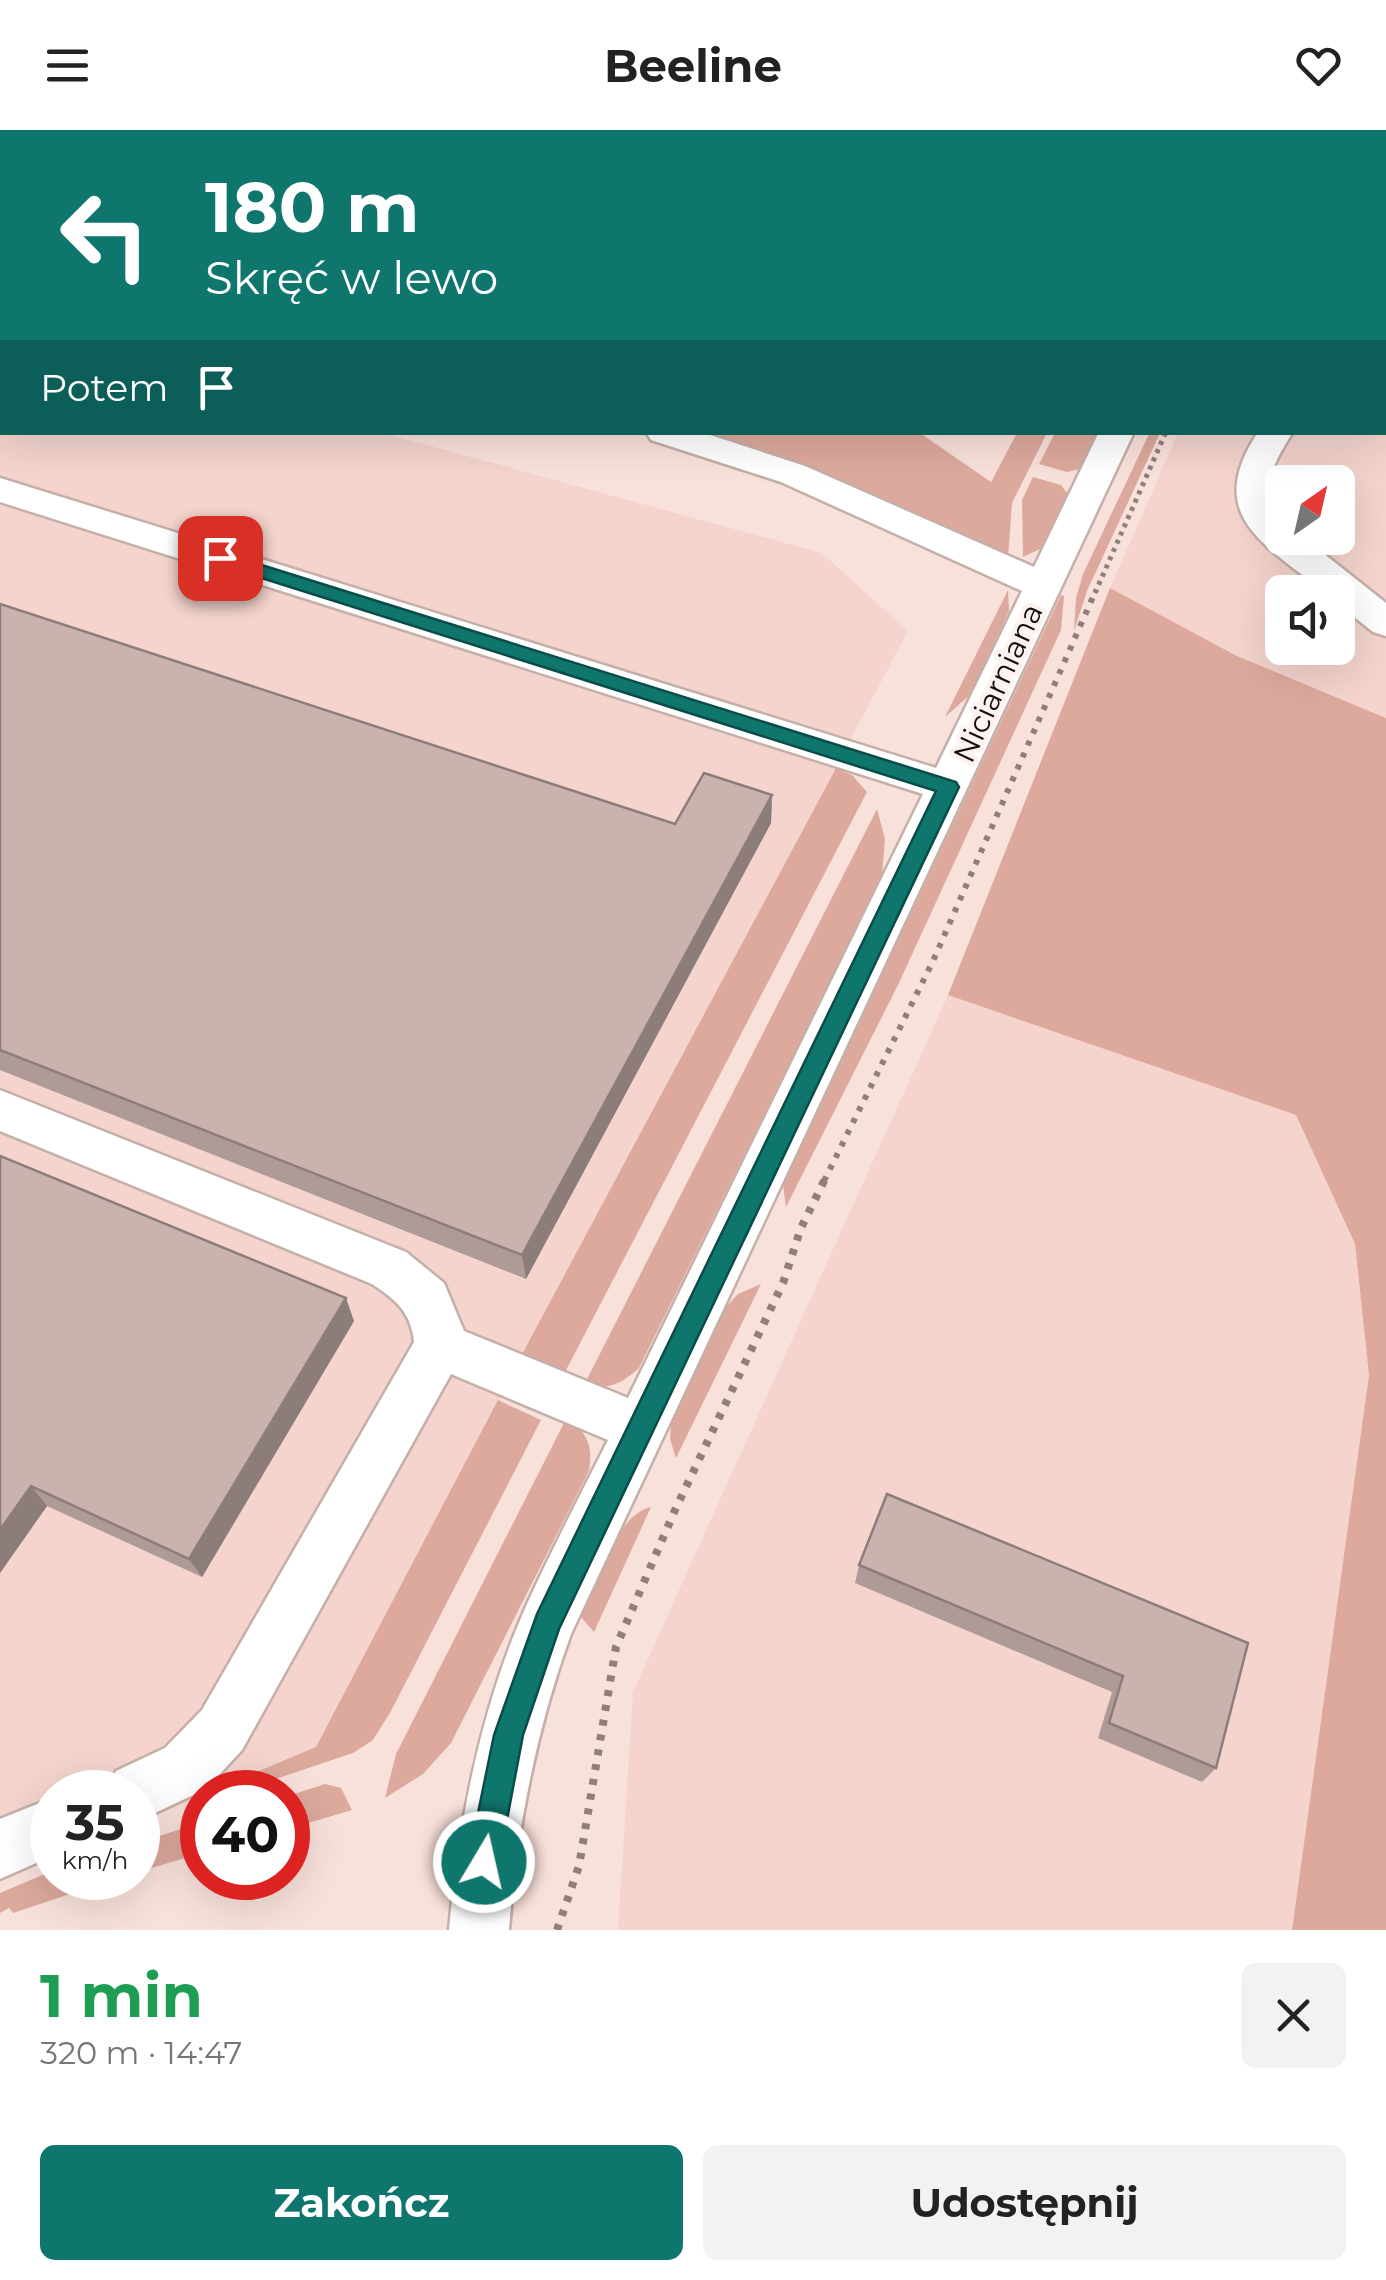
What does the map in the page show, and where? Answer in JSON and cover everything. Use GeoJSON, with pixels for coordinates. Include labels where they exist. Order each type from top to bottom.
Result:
{"type":"FeatureCollection","features":[{"type":"Feature","properties":{"kind":"street"},"geometry":{"type":"LineString","coordinates":[[672,435],[792,474],[1044,586]]}},
{"type":"Feature","properties":{"kind":"street","name":"Niciarniana"},"geometry":{"type":"LineString","coordinates":[[479,1930],[494,1796],[528,1672],[554,1607],[1116,435]]}},
{"type":"Feature","properties":{"kind":"street"},"geometry":{"type":"LineString","coordinates":[[1274,435],[1251,474],[1256,507],[1266,526],[1386,622]]}},
{"type":"Feature","properties":{"kind":"street"},"geometry":{"type":"LineString","coordinates":[[0,490],[948,787]]}},
{"type":"Feature","properties":{"kind":"street"},"geometry":{"type":"LineString","coordinates":[[0,1110],[390,1268],[417,1287],[438,1315],[440,1345],[222,1730],[202,1759],[160,1783]]}},
{"type":"Feature","properties":{"kind":"street"},"geometry":{"type":"LineString","coordinates":[[440,1345],[640,1428]]}},
{"type":"Feature","properties":{"kind":"street"},"geometry":{"type":"LineString","coordinates":[[0,1849],[30,1836]]}},
{"type":"Feature","properties":{"kind":"path"},"geometry":{"type":"LineString","coordinates":[[557,1930],[579,1866],[616,1646],[675,1510],[783,1282],[801,1228],[941,943],[1165,435]]}},
{"type":"Feature","properties":{"kind":"shaded area"},"geometry":{"type":"Polygon","coordinates":[[[0,435],[390,435],[822,553],[908,631],[316,1748],[264,1770],[180,1770],[180,1805],[160,1814],[160,1770],[30,1770],[30,1868],[0,1881],[0,435]]]}},
{"type":"Feature","properties":{"kind":"shaded area"},"geometry":{"type":"Polygon","coordinates":[[[688,435],[923,435],[991,482],[1016,435],[1046,435],[1012,503],[1008,558],[688,435]]]}},
{"type":"Feature","properties":{"kind":"shaded area"},"geometry":{"type":"Polygon","coordinates":[[[1054,435],[1097,435],[1080,469],[1067,472],[1039,464],[1054,435]]]}},
{"type":"Feature","properties":{"kind":"shaded area"},"geometry":{"type":"Polygon","coordinates":[[[1149,435],[1159,435],[1087,591],[1074,631],[1076,598],[1083,574],[1149,435]]]}},
{"type":"Feature","properties":{"kind":"shaded area"},"geometry":{"type":"Polygon","coordinates":[[[1177,435],[1386,435],[1386,718],[1237,656],[1110,588],[1177,435]]]}},
{"type":"Feature","properties":{"kind":"shaded area"},"geometry":{"type":"Polygon","coordinates":[[[1033,477],[1061,485],[1068,494],[1042,548],[1023,557],[1022,500],[1033,477]]]}},
{"type":"Feature","properties":{"kind":"shaded area"},"geometry":{"type":"Polygon","coordinates":[[[1110,588],[1237,656],[1386,718],[1386,1930],[1292,1930],[1369,1375],[1355,1244],[1296,1115],[948,995],[1110,588]]]}},
{"type":"Feature","properties":{"kind":"shaded area"},"geometry":{"type":"Polygon","coordinates":[[[1008,590],[1009,611],[971,694],[945,717],[1008,590]]]}},
{"type":"Feature","properties":{"kind":"shaded area"},"geometry":{"type":"Polygon","coordinates":[[[1061,595],[1061,630],[898,985],[786,1207],[783,1185],[1061,595]]]}},
{"type":"Feature","properties":{"kind":"shaded area"},"geometry":{"type":"Polygon","coordinates":[[[836,768],[852,775],[867,792],[563,1376],[520,1358],[836,768]]]}},
{"type":"Feature","properties":{"kind":"shaded area"},"geometry":{"type":"Polygon","coordinates":[[[877,809],[885,839],[882,875],[639,1368],[614,1384],[584,1385],[877,809]]]}},
{"type":"Feature","properties":{"kind":"shaded area"},"geometry":{"type":"Polygon","coordinates":[[[948,995],[1296,1115],[1355,1244],[1369,1375],[1292,1930],[618,1930],[633,1692],[948,995]]]}},
{"type":"Feature","properties":{"kind":"shaded area"},"geometry":{"type":"Polygon","coordinates":[[[761,1284],[676,1458],[670,1439],[671,1423],[725,1308],[738,1294],[761,1284]]]}},
{"type":"Feature","properties":{"kind":"shaded area"},"geometry":{"type":"Polygon","coordinates":[[[498,1400],[541,1420],[373,1740],[353,1753],[302,1770],[261,1770],[316,1747],[498,1400]]]}},
{"type":"Feature","properties":{"kind":"shaded area"},"geometry":{"type":"Polygon","coordinates":[[[566,1419],[587,1440],[589,1471],[451,1743],[423,1774],[385,1798],[396,1754],[566,1419]]]}},
{"type":"Feature","properties":{"kind":"shaded area"},"geometry":{"type":"Polygon","coordinates":[[[651,1507],[594,1632],[581,1617],[600,1571],[627,1523],[651,1507]]]}},
{"type":"Feature","properties":{"kind":"shaded area"},"geometry":{"type":"Polygon","coordinates":[[[325,1784],[341,1788],[352,1810],[310,1822],[310,1789],[325,1784]]]}},
{"type":"Feature","properties":{"kind":"shaded area"},"geometry":{"type":"Polygon","coordinates":[[[180,1829],[180,1860],[160,1865],[160,1836],[180,1829]]]}},
{"type":"Feature","properties":{"kind":"shaded area"},"geometry":{"type":"Polygon","coordinates":[[[30,1880],[30,1900],[52,1900],[13,1913],[9,1908],[0,1913],[0,1893],[30,1880]]]}},
{"type":"Feature","properties":{"kind":"building"},"geometry":{"type":"Polygon","coordinates":[[[0,604],[675,824],[704,773],[772,795],[522,1255],[0,1050],[0,604]]]}},
{"type":"Feature","properties":{"kind":"building"},"geometry":{"type":"Polygon","coordinates":[[[0,1156],[346,1298],[189,1559],[31,1486],[0,1530],[0,1156]]]}},
{"type":"Feature","properties":{"kind":"building"},"geometry":{"type":"Polygon","coordinates":[[[887,1494],[1248,1643],[1216,1768],[1109,1723],[1123,1676],[859,1565],[887,1494]]]}},
{"type":"Feature","properties":{"kind":"route"},"geometry":{"type":"LineString","coordinates":[[220,558],[948,787],[546,1624],[509,1735],[484,1862]]}}]}
